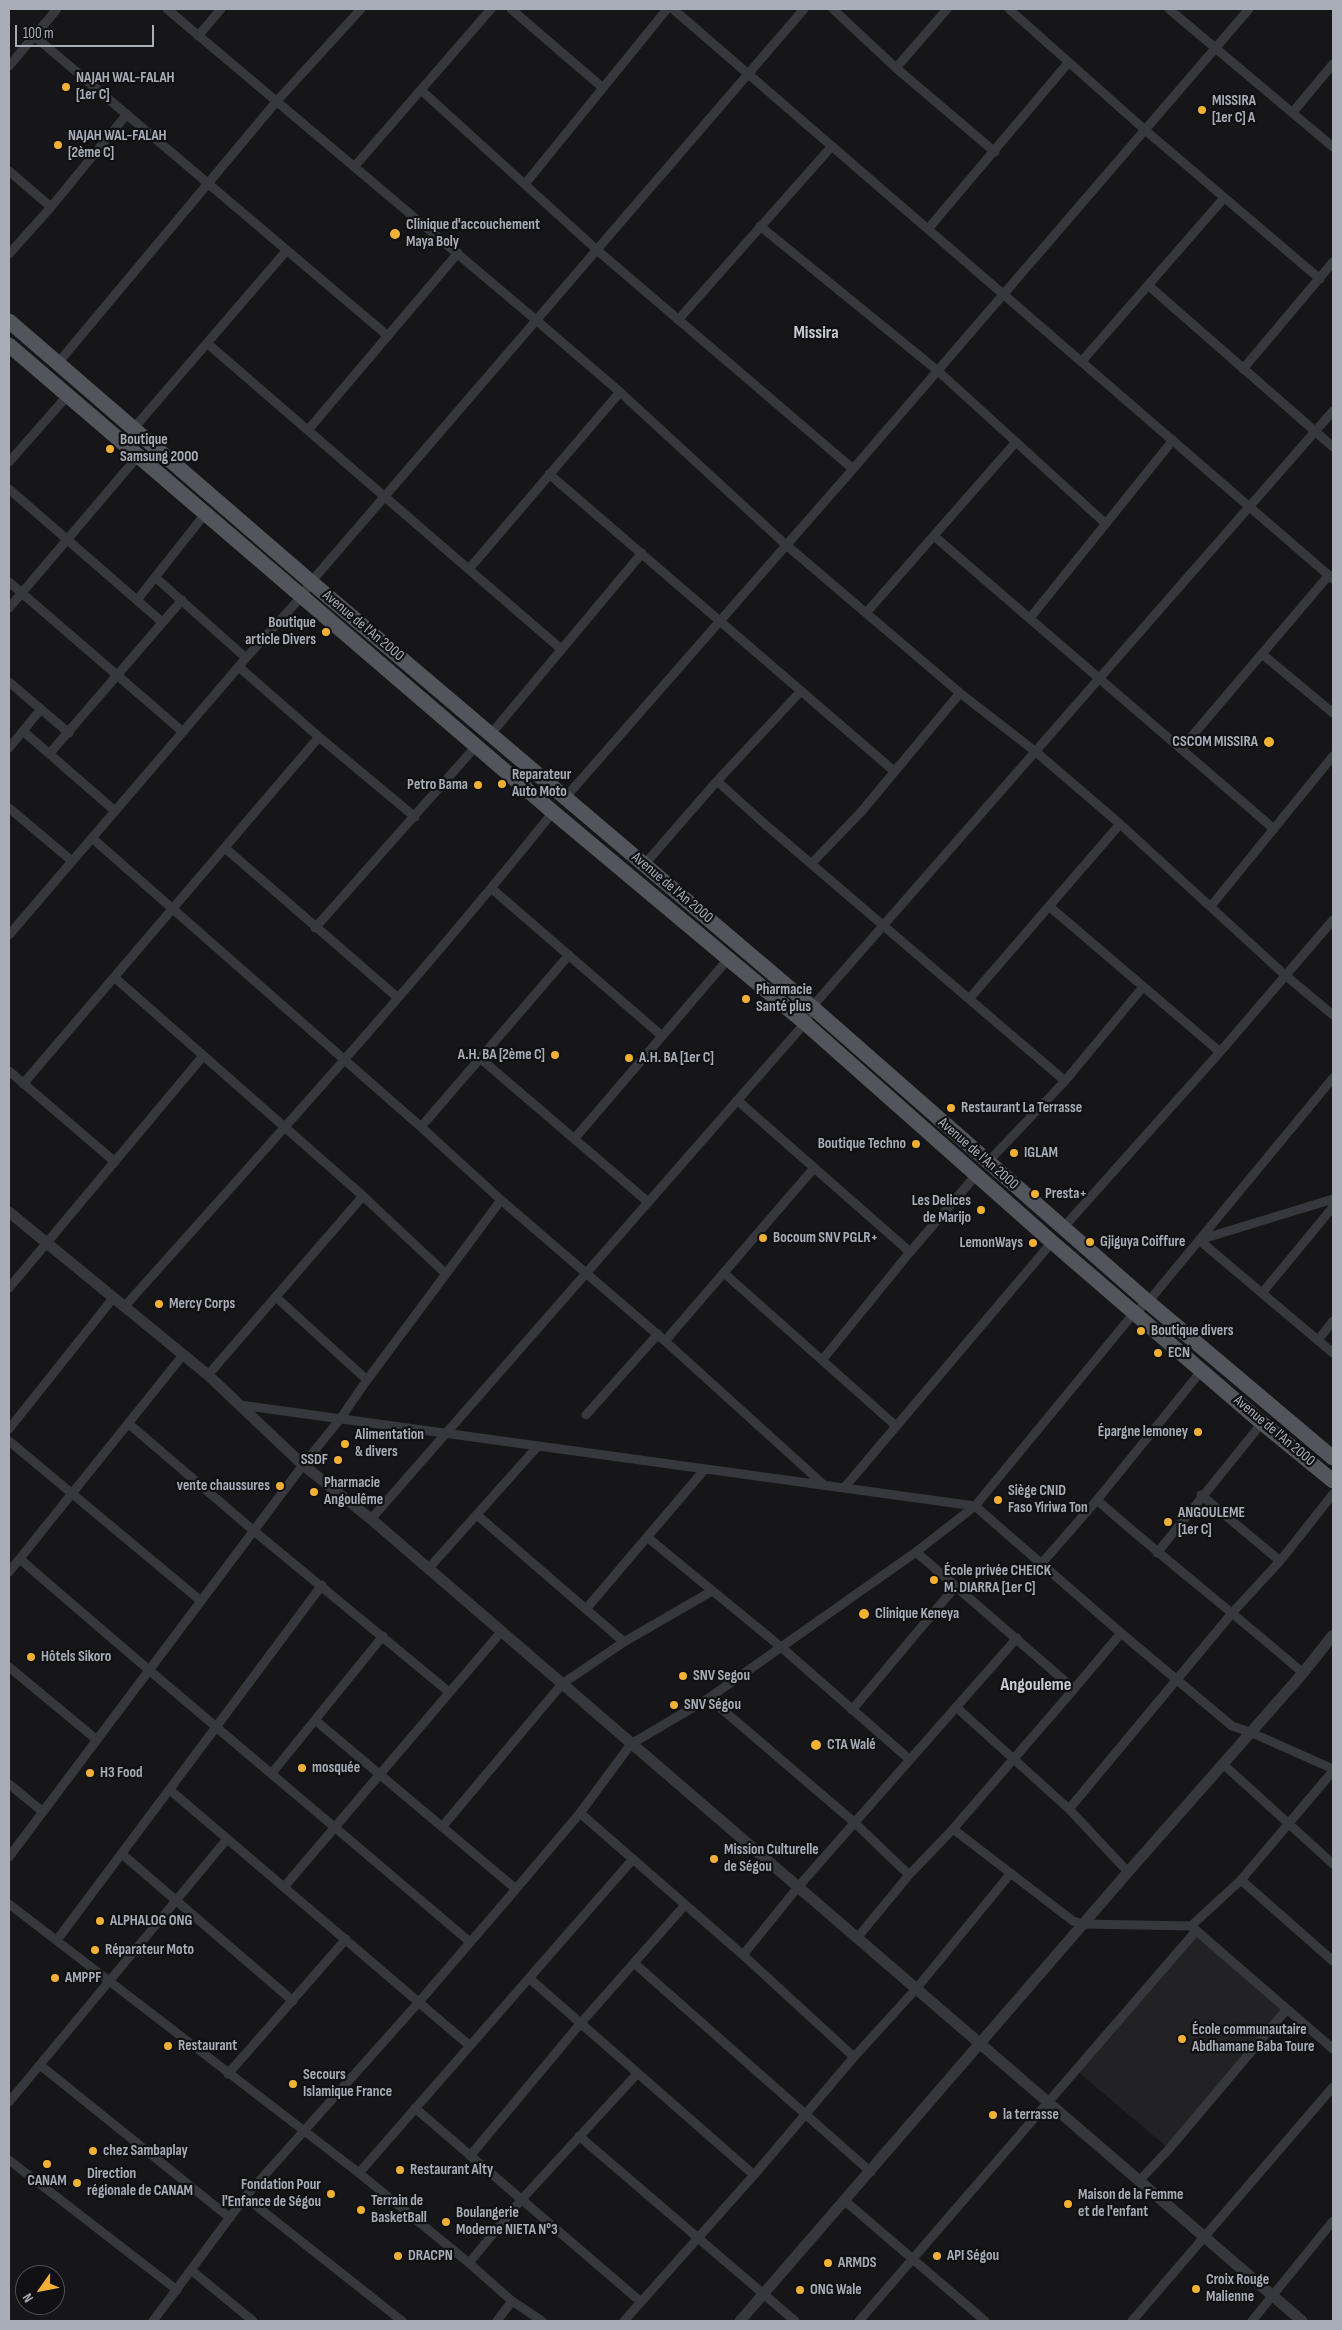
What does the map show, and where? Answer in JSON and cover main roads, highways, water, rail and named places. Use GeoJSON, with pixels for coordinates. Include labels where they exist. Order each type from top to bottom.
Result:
{"type":"FeatureCollection","features":[{"type":"Feature","properties":{"kind":"main road","name":"Avenue de l'An 2000"},"geometry":{"type":"LineString","coordinates":[[9,321],[311,582],[812,1008],[982,1168],[1052,1242],[1333,1481]]}},
{"type":"Feature","properties":{"kind":"main road","name":"Avenue de l'An 2000"},"geometry":{"type":"LineString","coordinates":[[9,345],[553,812],[804,1023],[982,1168],[1063,1228],[1148,1302],[1332,1454]]}},
{"type":"Feature","properties":{"kind":"place","name":"NAJAH WAL-FALAH [1er C]"},"geometry":{"type":"Point","coordinates":[66,87]}},
{"type":"Feature","properties":{"kind":"place","name":"MISSIRA [1er C] A"},"geometry":{"type":"Point","coordinates":[1202,110]}},
{"type":"Feature","properties":{"kind":"place","name":"NAJAH WAL-FALAH [2ème C]"},"geometry":{"type":"Point","coordinates":[58,145]}},
{"type":"Feature","properties":{"kind":"place","name":"Clinique d'accouchement Maya Boly"},"geometry":{"type":"Point","coordinates":[395,234]}},
{"type":"Feature","properties":{"kind":"place","name":"Boutique Samsung 2000"},"geometry":{"type":"Point","coordinates":[110,449]}},
{"type":"Feature","properties":{"kind":"place","name":"Boutique article Divers"},"geometry":{"type":"Point","coordinates":[326,632]}},
{"type":"Feature","properties":{"kind":"place","name":"CSCOM MISSIRA"},"geometry":{"type":"Point","coordinates":[1269,742]}},
{"type":"Feature","properties":{"kind":"place","name":"Reparateur Auto Moto"},"geometry":{"type":"Point","coordinates":[502,784]}},
{"type":"Feature","properties":{"kind":"place","name":"Petro Bama"},"geometry":{"type":"Point","coordinates":[478,785]}},
{"type":"Feature","properties":{"kind":"place","name":"Pharmacie Santé plus"},"geometry":{"type":"Point","coordinates":[746,999]}},
{"type":"Feature","properties":{"kind":"place","name":"A.H. BA [2ème C]"},"geometry":{"type":"Point","coordinates":[555,1055]}},
{"type":"Feature","properties":{"kind":"place","name":"A.H. BA [1er C]"},"geometry":{"type":"Point","coordinates":[629,1058]}},
{"type":"Feature","properties":{"kind":"place","name":"Restaurant La Terrasse"},"geometry":{"type":"Point","coordinates":[951,1108]}},
{"type":"Feature","properties":{"kind":"place","name":"Boutique Techno"},"geometry":{"type":"Point","coordinates":[916,1144]}},
{"type":"Feature","properties":{"kind":"place","name":"IGLAM"},"geometry":{"type":"Point","coordinates":[1014,1153]}},
{"type":"Feature","properties":{"kind":"place","name":"Presta+"},"geometry":{"type":"Point","coordinates":[1035,1194]}},
{"type":"Feature","properties":{"kind":"place","name":"Les Delices de Marijo"},"geometry":{"type":"Point","coordinates":[981,1210]}},
{"type":"Feature","properties":{"kind":"place","name":"Bocoum SNV PGLR+"},"geometry":{"type":"Point","coordinates":[763,1238]}},
{"type":"Feature","properties":{"kind":"place","name":"Gjiguya Coiffure"},"geometry":{"type":"Point","coordinates":[1090,1242]}},
{"type":"Feature","properties":{"kind":"place","name":"LemonWays"},"geometry":{"type":"Point","coordinates":[1033,1243]}},
{"type":"Feature","properties":{"kind":"place","name":"Mercy Corps"},"geometry":{"type":"Point","coordinates":[159,1304]}},
{"type":"Feature","properties":{"kind":"place","name":"Boutique divers"},"geometry":{"type":"Point","coordinates":[1141,1331]}},
{"type":"Feature","properties":{"kind":"place","name":"ECN"},"geometry":{"type":"Point","coordinates":[1158,1353]}},
{"type":"Feature","properties":{"kind":"place","name":"Épargne lemoney"},"geometry":{"type":"Point","coordinates":[1198,1432]}},
{"type":"Feature","properties":{"kind":"place","name":"Alimentation & divers"},"geometry":{"type":"Point","coordinates":[345,1444]}},
{"type":"Feature","properties":{"kind":"place","name":"SSDF"},"geometry":{"type":"Point","coordinates":[338,1460]}},
{"type":"Feature","properties":{"kind":"place","name":"vente chaussures"},"geometry":{"type":"Point","coordinates":[280,1486]}},
{"type":"Feature","properties":{"kind":"place","name":"Pharmacie Angoulême"},"geometry":{"type":"Point","coordinates":[314,1492]}},
{"type":"Feature","properties":{"kind":"place","name":"Siège CNID Faso Yiriwa Ton"},"geometry":{"type":"Point","coordinates":[998,1500]}},
{"type":"Feature","properties":{"kind":"place","name":"ANGOULEME [1er C]"},"geometry":{"type":"Point","coordinates":[1168,1522]}},
{"type":"Feature","properties":{"kind":"place","name":"École privée CHEICK M. DIARRA [1er C]"},"geometry":{"type":"Point","coordinates":[934,1580]}},
{"type":"Feature","properties":{"kind":"place","name":"Clinique Keneya"},"geometry":{"type":"Point","coordinates":[864,1614]}},
{"type":"Feature","properties":{"kind":"place","name":"Hôtels Sikoro"},"geometry":{"type":"Point","coordinates":[31,1657]}},
{"type":"Feature","properties":{"kind":"place","name":"SNV Segou"},"geometry":{"type":"Point","coordinates":[683,1676]}},
{"type":"Feature","properties":{"kind":"place","name":"SNV Ségou"},"geometry":{"type":"Point","coordinates":[674,1705]}},
{"type":"Feature","properties":{"kind":"place","name":"CTA Walé"},"geometry":{"type":"Point","coordinates":[816,1745]}},
{"type":"Feature","properties":{"kind":"place","name":"mosquée"},"geometry":{"type":"Point","coordinates":[302,1768]}},
{"type":"Feature","properties":{"kind":"place","name":"H3 Food"},"geometry":{"type":"Point","coordinates":[90,1773]}},
{"type":"Feature","properties":{"kind":"place","name":"Mission Culturelle de Ségou"},"geometry":{"type":"Point","coordinates":[714,1859]}},
{"type":"Feature","properties":{"kind":"place","name":"ALPHALOG ONG"},"geometry":{"type":"Point","coordinates":[100,1921]}},
{"type":"Feature","properties":{"kind":"place","name":"Réparateur Moto"},"geometry":{"type":"Point","coordinates":[95,1950]}},
{"type":"Feature","properties":{"kind":"place","name":"AMPPF"},"geometry":{"type":"Point","coordinates":[55,1978]}},
{"type":"Feature","properties":{"kind":"place","name":"École communautaire Abdhamane Baba Toure"},"geometry":{"type":"Point","coordinates":[1182,2039]}},
{"type":"Feature","properties":{"kind":"place","name":"Restaurant"},"geometry":{"type":"Point","coordinates":[168,2046]}},
{"type":"Feature","properties":{"kind":"place","name":"Secours Islamique France"},"geometry":{"type":"Point","coordinates":[293,2084]}},
{"type":"Feature","properties":{"kind":"place","name":"la terrasse"},"geometry":{"type":"Point","coordinates":[993,2115]}},
{"type":"Feature","properties":{"kind":"place","name":"chez Sambaplay"},"geometry":{"type":"Point","coordinates":[93,2151]}},
{"type":"Feature","properties":{"kind":"place","name":"CANAM"},"geometry":{"type":"Point","coordinates":[47,2164]}},
{"type":"Feature","properties":{"kind":"place","name":"Restaurant Alty"},"geometry":{"type":"Point","coordinates":[400,2170]}},
{"type":"Feature","properties":{"kind":"place","name":"Direction régionale de CANAM"},"geometry":{"type":"Point","coordinates":[77,2183]}},
{"type":"Feature","properties":{"kind":"place","name":"Fondation Pour l'Enfance de Ségou"},"geometry":{"type":"Point","coordinates":[331,2194]}},
{"type":"Feature","properties":{"kind":"place","name":"Maison de la Femme et de l'enfant"},"geometry":{"type":"Point","coordinates":[1068,2204]}},
{"type":"Feature","properties":{"kind":"place","name":"Terrain de BasketBall"},"geometry":{"type":"Point","coordinates":[361,2210]}},
{"type":"Feature","properties":{"kind":"place","name":"Boulangerie Moderne NIETA N°3"},"geometry":{"type":"Point","coordinates":[446,2222]}},
{"type":"Feature","properties":{"kind":"place","name":"DRACPN"},"geometry":{"type":"Point","coordinates":[398,2256]}},
{"type":"Feature","properties":{"kind":"place","name":"API Ségou"},"geometry":{"type":"Point","coordinates":[937,2256]}},
{"type":"Feature","properties":{"kind":"place","name":"ARMDS"},"geometry":{"type":"Point","coordinates":[828,2263]}},
{"type":"Feature","properties":{"kind":"place","name":"Croix Rouge Malienne"},"geometry":{"type":"Point","coordinates":[1196,2289]}},
{"type":"Feature","properties":{"kind":"place","name":"ONG Wale"},"geometry":{"type":"Point","coordinates":[800,2290]}},
{"type":"Feature","properties":{"kind":"district","name":"Missira"},"geometry":{"type":"Point","coordinates":[816,333]}},
{"type":"Feature","properties":{"kind":"district","name":"Angouleme"},"geometry":{"type":"Point","coordinates":[1036,1685]}}]}
